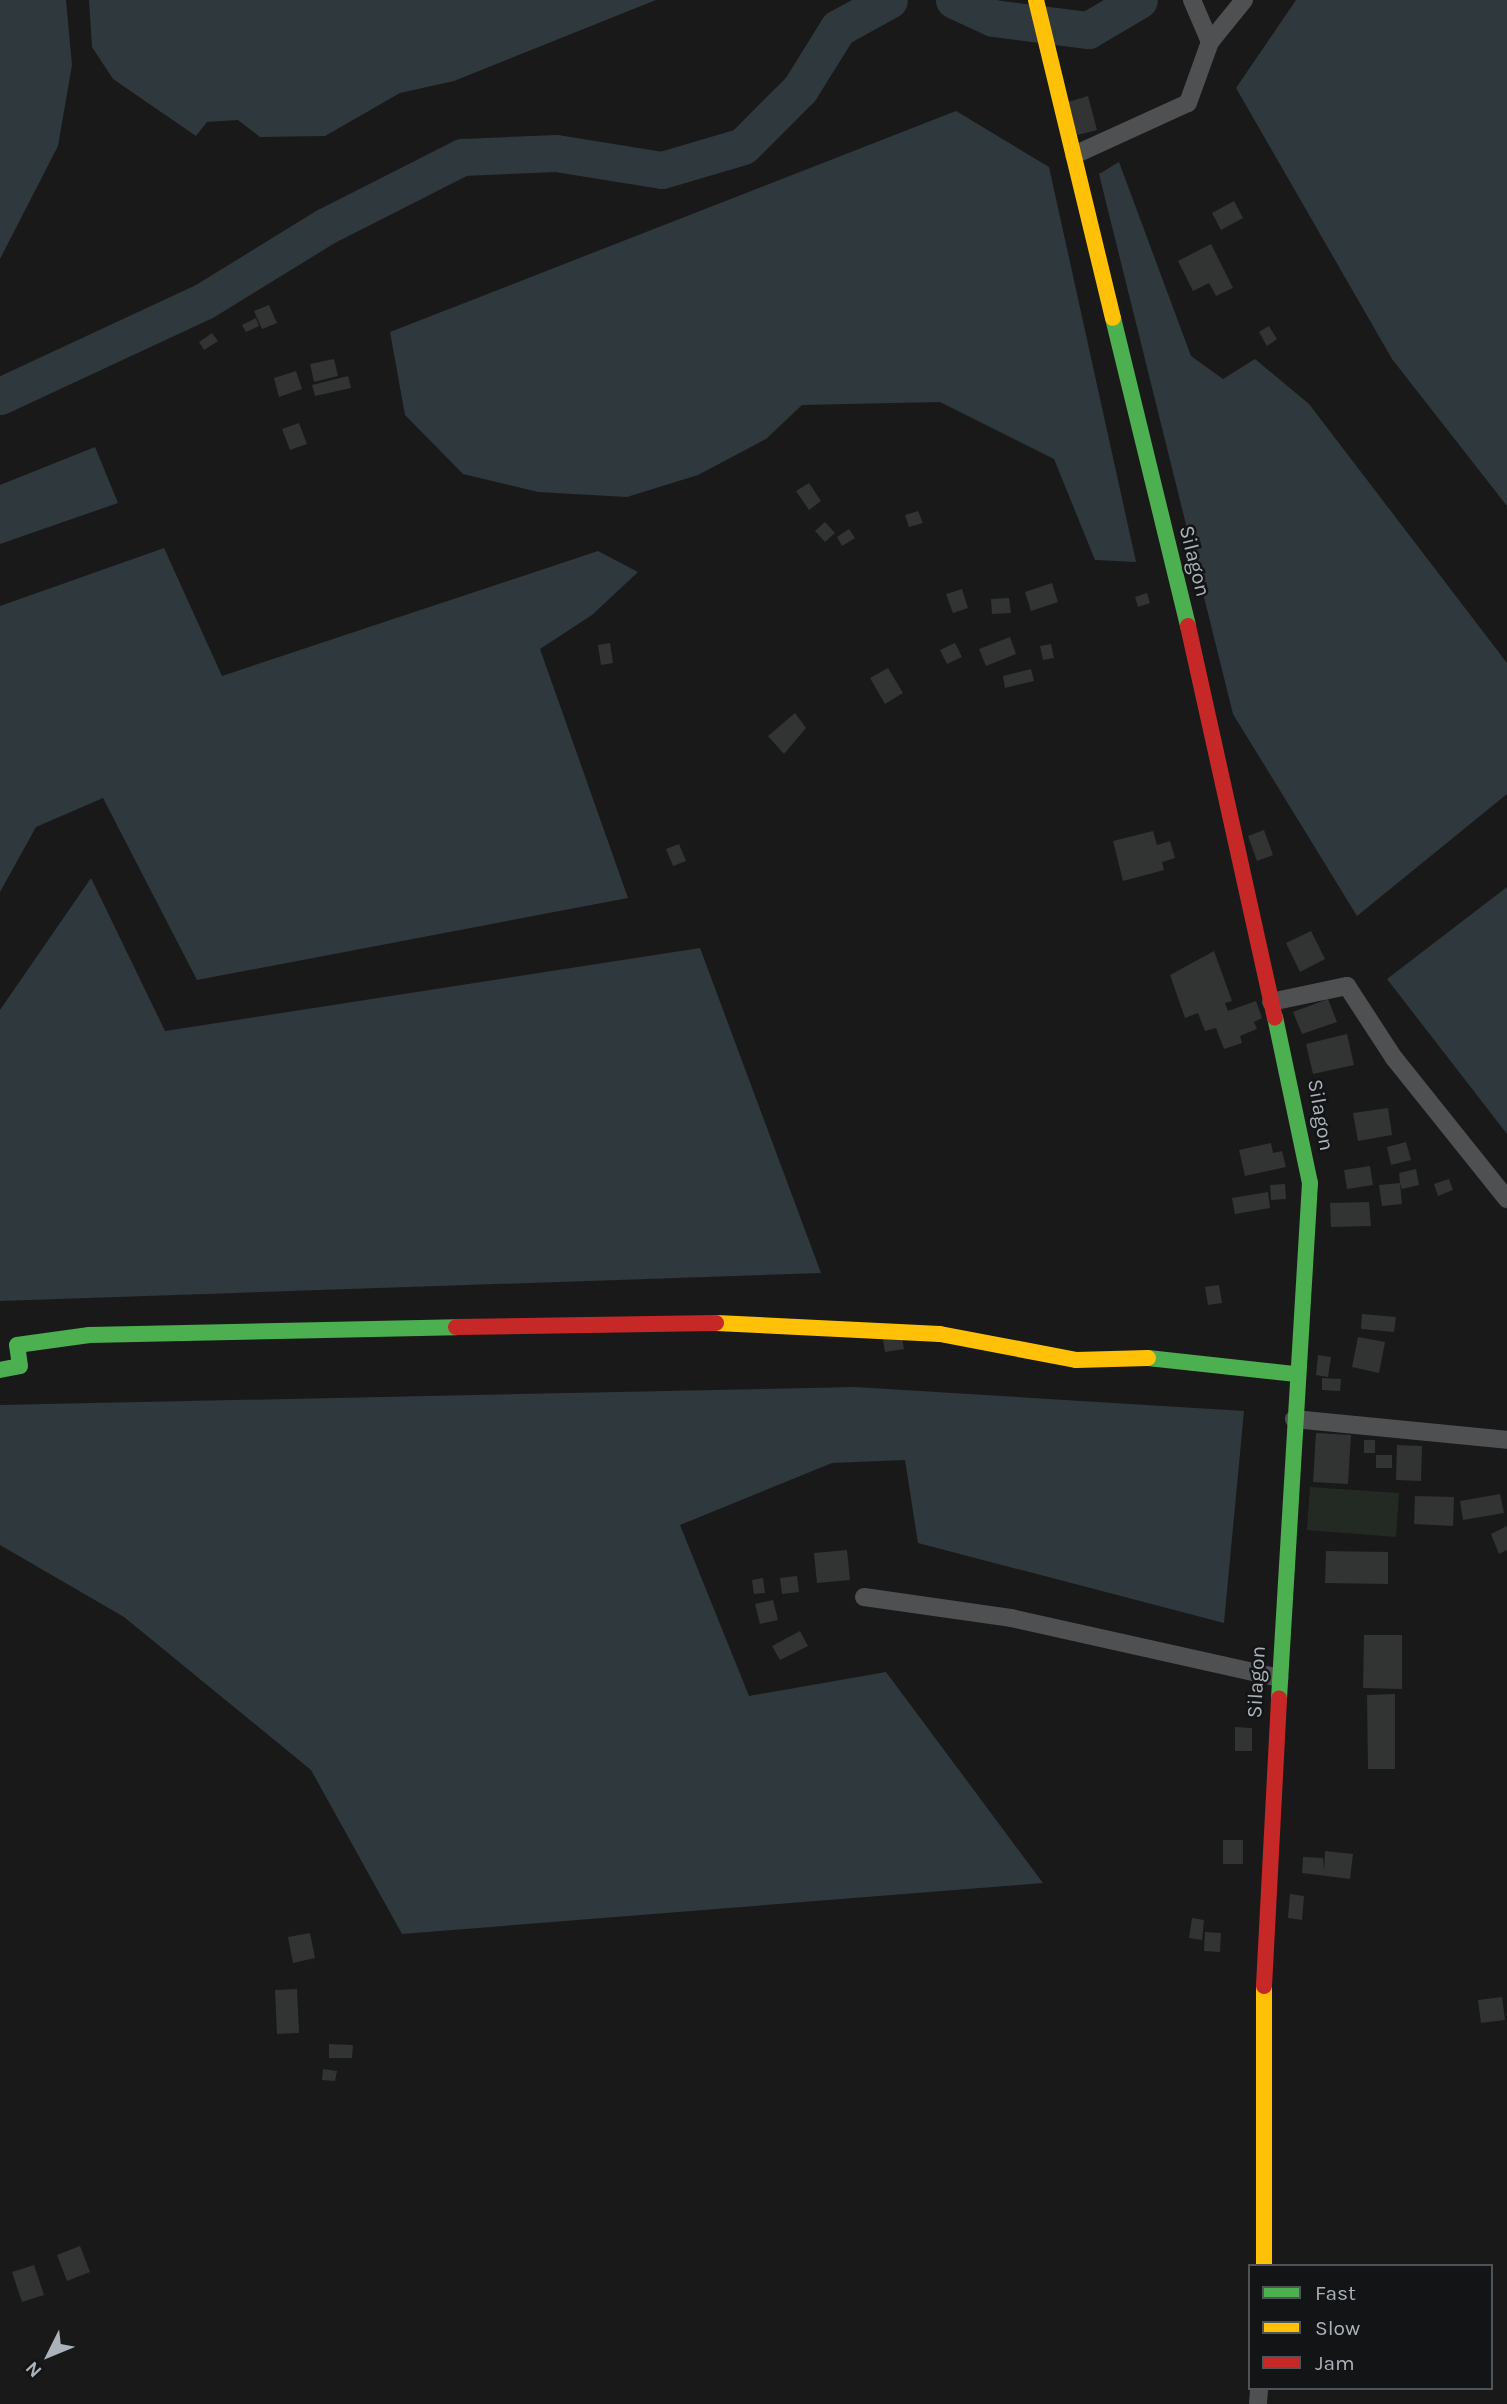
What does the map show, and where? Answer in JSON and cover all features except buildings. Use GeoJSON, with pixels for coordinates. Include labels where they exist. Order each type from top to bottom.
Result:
{"type":"FeatureCollection","features":[{"type":"Feature","properties":{"kind":"street","name":"Silagon"},"geometry":{"type":"LineString","coordinates":[[1036,0],[1272,1002],[1310,1183],[1296,1374],[1264,1946],[1264,2264]]}},
{"type":"Feature","properties":{"kind":"street"},"geometry":{"type":"LineString","coordinates":[[1192,0],[1210,43]]}},
{"type":"Feature","properties":{"kind":"street"},"geometry":{"type":"LineString","coordinates":[[1074,155],[1188,103],[1210,43],[1244,0]]}},
{"type":"Feature","properties":{"kind":"street"},"geometry":{"type":"LineString","coordinates":[[1272,1002],[1347,986],[1394,1058],[1507,1199]]}},
{"type":"Feature","properties":{"kind":"street"},"geometry":{"type":"LineString","coordinates":[[0,1370],[20,1366],[17,1345],[89,1335],[664,1322],[849,1326],[940,1334],[1076,1360],[1173,1357],[1296,1374]]}},
{"type":"Feature","properties":{"kind":"street"},"geometry":{"type":"LineString","coordinates":[[1294,1419],[1507,1440]]}},
{"type":"Feature","properties":{"kind":"street"},"geometry":{"type":"LineString","coordinates":[[864,1597],[1011,1618],[1279,1678]]}},
{"type":"Feature","properties":{"kind":"shaded area"},"geometry":{"type":"Polygon","coordinates":[[[0,0],[66,0],[72,65],[58,146],[0,259],[0,0]]]}},
{"type":"Feature","properties":{"kind":"shaded area"},"geometry":{"type":"Polygon","coordinates":[[[89,0],[656,0],[454,81],[400,93],[325,136],[260,137],[238,120],[207,122],[196,136],[113,79],[92,47],[89,0]]]}},
{"type":"Feature","properties":{"kind":"shaded area"},"geometry":{"type":"Polygon","coordinates":[[[1296,0],[1507,0],[1507,506],[1392,359],[1236,88],[1296,0]]]}},
{"type":"Feature","properties":{"kind":"shaded area"},"geometry":{"type":"Polygon","coordinates":[[[956,111],[1049,167],[1136,562],[1095,560],[1054,459],[940,402],[802,405],[766,439],[698,475],[627,497],[538,492],[463,474],[405,415],[390,332],[956,111]]]}},
{"type":"Feature","properties":{"kind":"shaded area"},"geometry":{"type":"Polygon","coordinates":[[[1119,162],[1191,356],[1223,379],[1255,359],[1309,404],[1507,663],[1507,794],[1357,916],[1233,714],[1099,174],[1119,162]]]}},
{"type":"Feature","properties":{"kind":"shaded area"},"geometry":{"type":"Polygon","coordinates":[[[95,447],[118,503],[0,544],[0,485],[95,447]]]}},
{"type":"Feature","properties":{"kind":"shaded area"},"geometry":{"type":"Polygon","coordinates":[[[164,548],[222,676],[598,551],[638,572],[592,615],[540,649],[628,898],[197,980],[103,798],[36,827],[0,892],[0,606],[164,548]]]}},
{"type":"Feature","properties":{"kind":"shaded area"},"geometry":{"type":"Polygon","coordinates":[[[91,878],[165,1031],[700,948],[821,1273],[0,1301],[0,1010],[91,878]]]}},
{"type":"Feature","properties":{"kind":"shaded area"},"geometry":{"type":"Polygon","coordinates":[[[1507,887],[1507,1134],[1387,979],[1507,887]]]}},
{"type":"Feature","properties":{"kind":"shaded area"},"geometry":{"type":"Polygon","coordinates":[[[855,1387],[1244,1411],[1224,1623],[918,1543],[905,1460],[832,1463],[680,1525],[749,1696],[886,1672],[1043,1883],[402,1934],[311,1770],[124,1617],[0,1545],[0,1405],[855,1387]]]}},
{"type":"Feature","properties":{"kind":"shaded area"},"geometry":{"type":"Polygon","coordinates":[[[1310,1487],[1399,1493],[1396,1537],[1307,1530],[1310,1487]]]}},
{"type":"Feature","properties":{"kind":"waterway"},"geometry":{"type":"LineString","coordinates":[[0,396],[204,301],[326,226],[462,157],[556,153],[662,170],[743,146],[800,89],[838,28],[889,0]]}},
{"type":"Feature","properties":{"kind":"waterway"},"geometry":{"type":"LineString","coordinates":[[954,0],[993,18],[1088,30],[1139,0]]}},
{"type":"Feature","properties":{"kind":"traffic: fast"},"geometry":{"type":"LineString","coordinates":[[1113,318],[1188,626]]}},
{"type":"Feature","properties":{"kind":"traffic: fast"},"geometry":{"type":"LineString","coordinates":[[1275,1017],[1310,1183],[1279,1698]]}},
{"type":"Feature","properties":{"kind":"traffic: fast"},"geometry":{"type":"LineString","coordinates":[[0,1370],[20,1366],[17,1345],[89,1335],[456,1327]]}},
{"type":"Feature","properties":{"kind":"traffic: fast"},"geometry":{"type":"LineString","coordinates":[[1148,1358],[1296,1374]]}},
{"type":"Feature","properties":{"kind":"traffic: slow"},"geometry":{"type":"LineString","coordinates":[[1036,0],[1113,318]]}},
{"type":"Feature","properties":{"kind":"traffic: slow"},"geometry":{"type":"LineString","coordinates":[[716,1323],[940,1334],[1076,1360],[1148,1358]]}},
{"type":"Feature","properties":{"kind":"traffic: slow"},"geometry":{"type":"LineString","coordinates":[[1264,1986],[1264,2264]]}},
{"type":"Feature","properties":{"kind":"traffic: jam"},"geometry":{"type":"LineString","coordinates":[[1188,626],[1275,1017]]}},
{"type":"Feature","properties":{"kind":"traffic: jam"},"geometry":{"type":"LineString","coordinates":[[456,1327],[716,1323]]}},
{"type":"Feature","properties":{"kind":"traffic: jam"},"geometry":{"type":"LineString","coordinates":[[1264,1986],[1279,1698]]}}]}
